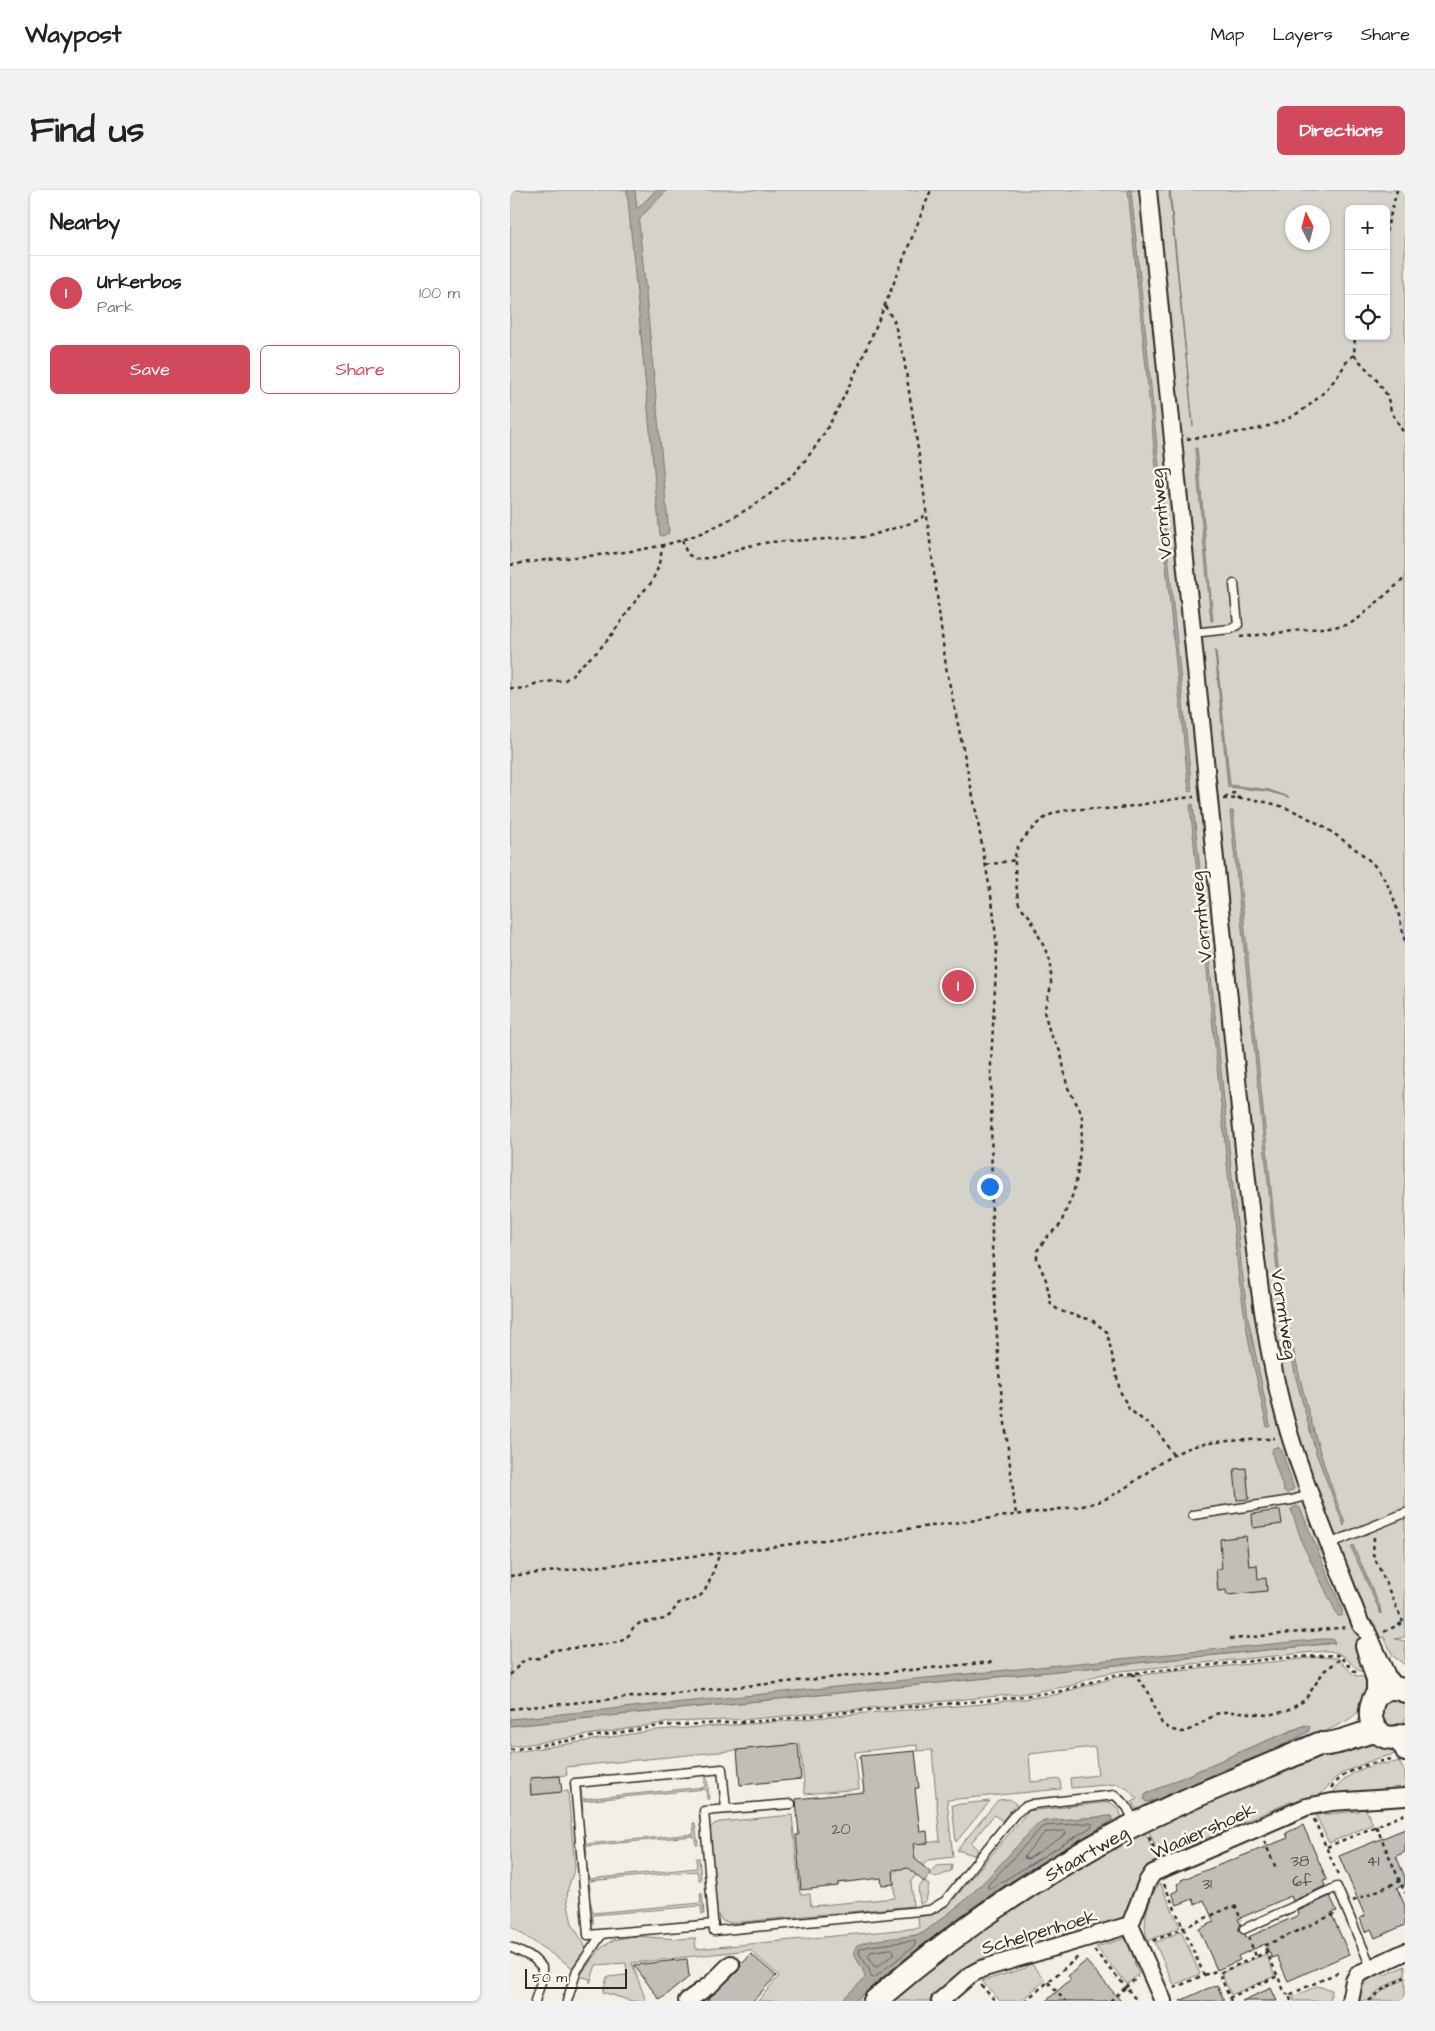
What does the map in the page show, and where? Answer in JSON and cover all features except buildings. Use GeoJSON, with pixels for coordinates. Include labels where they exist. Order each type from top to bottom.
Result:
{"type":"FeatureCollection","features":[{"type":"Feature","properties":{"kind":"main road","name":"Staartweg"},"geometry":{"type":"LineString","coordinates":[[1319,1744],[1323,1737],[1360,1719],[1385,1690],[1401,1689]]}},
{"type":"Feature","properties":{"kind":"main road"},"geometry":{"type":"LineString","coordinates":[[1372,1703],[1371,1721],[1395,1743]]}},
{"type":"Feature","properties":{"kind":"main road","name":"Staartweg"},"geometry":{"type":"LineString","coordinates":[[875,2001],[972,1924],[1042,1878],[1141,1828],[1319,1744],[1328,1745],[1364,1733],[1395,1743]]}},
{"type":"Feature","properties":{"kind":"street","name":"Vormtweg"},"geometry":{"type":"LineString","coordinates":[[1148,190],[1255,1253],[1267,1339],[1290,1436],[1309,1495],[1361,1625],[1366,1629],[1387,1676],[1401,1689]]}},
{"type":"Feature","properties":{"kind":"street","name":"Vormtweg"},"geometry":{"type":"LineString","coordinates":[[1361,1625],[1358,1631],[1375,1680],[1372,1703]]}},
{"type":"Feature","properties":{"kind":"street","name":"Waaiershoek"},"geometry":{"type":"LineString","coordinates":[[1130,1925],[1147,1882],[1151,1875],[1158,1870],[1306,1807],[1332,1802],[1405,1797]]}},
{"type":"Feature","properties":{"kind":"street","name":"Schelpenhoek"},"geometry":{"type":"LineString","coordinates":[[940,2001],[972,1974],[981,1969],[1087,1942],[1130,1925]]}},
{"type":"Feature","properties":{"kind":"street"},"geometry":{"type":"LineString","coordinates":[[1130,1925],[1150,1971],[1166,1996]]}},
{"type":"Feature","properties":{"kind":"street"},"geometry":{"type":"LineString","coordinates":[[1350,2001],[1356,1977],[1371,1967],[1405,1952]]}},
{"type":"Feature","properties":{"kind":"street"},"geometry":{"type":"LineString","coordinates":[[687,2001],[712,1984],[730,1964]]}},
{"type":"Feature","properties":{"kind":"lane"},"geometry":{"type":"LineString","coordinates":[[1192,632],[1231,629],[1238,625],[1234,584]]}},
{"type":"Feature","properties":{"kind":"lane"},"geometry":{"type":"LineString","coordinates":[[1193,1515],[1292,1500],[1309,1495]]}},
{"type":"Feature","properties":{"kind":"lane"},"geometry":{"type":"LineString","coordinates":[[1329,1544],[1405,1513]]}},
{"type":"Feature","properties":{"kind":"lane"},"geometry":{"type":"LineString","coordinates":[[714,1924],[588,1935],[575,1783],[722,1770],[726,1809]]}},
{"type":"Feature","properties":{"kind":"lane"},"geometry":{"type":"LineString","coordinates":[[791,1804],[704,1811],[714,1930],[930,1910],[946,1901],[1015,1814],[1028,1805],[1115,1795],[1127,1807],[1141,1828]]}},
{"type":"Feature","properties":{"kind":"lane"},"geometry":{"type":"LineString","coordinates":[[1244,1929],[1337,1887],[1371,1967]]}},
{"type":"Feature","properties":{"kind":"lane"},"geometry":{"type":"LineString","coordinates":[[568,2001],[577,1970],[602,1934]]}},
{"type":"Feature","properties":{"kind":"lane"},"geometry":{"type":"LineString","coordinates":[[510,1947],[533,1958],[542,1967],[542,1979],[535,2001]]}},
{"type":"Feature","properties":{"kind":"path"},"geometry":{"type":"LineString","coordinates":[[510,564],[663,545],[682,540],[708,530],[744,510],[778,487],[794,473],[820,440],[838,409],[885,306],[931,190]]}},
{"type":"Feature","properties":{"kind":"path"},"geometry":{"type":"LineString","coordinates":[[1390,217],[1397,190]]}},
{"type":"Feature","properties":{"kind":"path"},"geometry":{"type":"LineString","coordinates":[[885,306],[894,321],[904,359],[946,667],[993,907],[996,950],[990,1110],[994,1310],[999,1373],[1016,1515]]}},
{"type":"Feature","properties":{"kind":"path"},"geometry":{"type":"LineString","coordinates":[[1355,340],[1354,355],[1376,379],[1388,396],[1391,410],[1405,435]]}},
{"type":"Feature","properties":{"kind":"path"},"geometry":{"type":"LineString","coordinates":[[1185,439],[1262,429],[1290,419],[1326,391],[1349,358],[1354,355]]}},
{"type":"Feature","properties":{"kind":"path"},"geometry":{"type":"LineString","coordinates":[[682,540],[687,554],[697,559],[717,556],[744,547],[770,542],[866,537],[914,522],[926,514]]}},
{"type":"Feature","properties":{"kind":"path"},"geometry":{"type":"LineString","coordinates":[[510,688],[525,689],[536,684],[565,680],[572,675],[610,637],[639,596],[651,583],[658,568],[663,545]]}},
{"type":"Feature","properties":{"kind":"path"},"geometry":{"type":"LineString","coordinates":[[1235,638],[1348,625],[1359,618],[1405,578]]}},
{"type":"Feature","properties":{"kind":"path"},"geometry":{"type":"LineString","coordinates":[[1173,1456],[1159,1433],[1129,1409],[1120,1391],[1107,1332],[1092,1320],[1066,1313],[1051,1304],[1046,1280],[1037,1259],[1037,1251],[1048,1236],[1060,1225],[1073,1194],[1077,1178],[1083,1122],[1080,1110],[1065,1079],[1061,1053],[1047,1024],[1044,1011],[1051,987],[1051,962],[1030,917],[1018,901],[1015,853],[1026,836],[1042,819],[1050,814],[1072,809],[1121,808],[1166,799],[1185,798]]}},
{"type":"Feature","properties":{"kind":"path"},"geometry":{"type":"LineString","coordinates":[[1223,798],[1269,803],[1298,812],[1324,827],[1361,853],[1378,870],[1383,878],[1401,922],[1405,942]]}},
{"type":"Feature","properties":{"kind":"path"},"geometry":{"type":"LineString","coordinates":[[986,865],[1015,860]]}},
{"type":"Feature","properties":{"kind":"path"},"geometry":{"type":"LineString","coordinates":[[510,1576],[720,1554],[1076,1507],[1102,1500],[1130,1485],[1185,1449],[1206,1444],[1290,1436]]}},
{"type":"Feature","properties":{"kind":"path"},"geometry":{"type":"LineString","coordinates":[[1376,1525],[1373,1554],[1404,1622],[1380,1634]]}},
{"type":"Feature","properties":{"kind":"path"},"geometry":{"type":"LineString","coordinates":[[510,1675],[522,1662],[528,1659],[541,1658],[553,1650],[613,1644],[624,1639],[640,1623],[665,1619],[679,1603],[694,1600],[701,1596],[708,1588],[714,1565],[720,1554]]}},
{"type":"Feature","properties":{"kind":"path"},"geometry":{"type":"LineString","coordinates":[[1230,1638],[1361,1625]]}},
{"type":"Feature","properties":{"kind":"path"},"geometry":{"type":"LineString","coordinates":[[510,1750],[673,1725],[763,1721],[993,1700],[1062,1691],[1104,1677],[1132,1673],[1320,1655],[1333,1654],[1342,1658],[1352,1670],[1363,1676]]}},
{"type":"Feature","properties":{"kind":"path"},"geometry":{"type":"LineString","coordinates":[[1132,1673],[1147,1689],[1162,1724],[1172,1730],[1183,1732],[1223,1712],[1267,1715],[1287,1711],[1305,1700],[1324,1671],[1342,1658]]}},
{"type":"Feature","properties":{"kind":"path"},"geometry":{"type":"LineString","coordinates":[[510,1709],[992,1662]]}},
{"type":"Feature","properties":{"kind":"path"},"geometry":{"type":"LineString","coordinates":[[1330,1789],[1340,1778],[1348,1773],[1374,1762],[1395,1743]]}},
{"type":"Feature","properties":{"kind":"path"},"geometry":{"type":"LineString","coordinates":[[1327,1847],[1405,1814]]}},
{"type":"Feature","properties":{"kind":"path"},"geometry":{"type":"LineString","coordinates":[[1376,1826],[1405,1893]]}},
{"type":"Feature","properties":{"kind":"path"},"geometry":{"type":"LineString","coordinates":[[1141,1828],[1161,1863]]}},
{"type":"Feature","properties":{"kind":"path"},"geometry":{"type":"LineString","coordinates":[[1262,1835],[1276,1868]]}},
{"type":"Feature","properties":{"kind":"path"},"geometry":{"type":"LineString","coordinates":[[1162,1879],[1204,1976]]}},
{"type":"Feature","properties":{"kind":"path"},"geometry":{"type":"LineString","coordinates":[[1345,1905],[1400,1881]]}},
{"type":"Feature","properties":{"kind":"path"},"geometry":{"type":"LineString","coordinates":[[1139,1947],[1233,1906],[1236,1907],[1256,1956]]}},
{"type":"Feature","properties":{"kind":"path"},"geometry":{"type":"LineString","coordinates":[[1291,2001],[1264,1946],[1338,1912]]}},
{"type":"Feature","properties":{"kind":"path"},"geometry":{"type":"LineString","coordinates":[[1025,2001],[1048,1982],[1087,1942],[1137,2001]]}},
{"type":"Feature","properties":{"kind":"path"},"geometry":{"type":"LineString","coordinates":[[1166,1996],[1204,1976],[1216,1972],[1219,1973],[1266,1952]]}},
{"type":"Feature","properties":{"kind":"path"},"geometry":{"type":"LineString","coordinates":[[1110,2001],[1140,1975],[1150,1971]]}},
{"type":"Feature","properties":{"kind":"path"},"geometry":{"type":"LineString","coordinates":[[1219,1973],[1230,1999],[1278,1976]]}},
{"type":"Feature","properties":{"kind":"path"},"geometry":{"type":"LineString","coordinates":[[1289,1995],[1337,1973],[1356,1977]]}},
{"type":"Feature","properties":{"kind":"path"},"geometry":{"type":"LineString","coordinates":[[972,1974],[995,2001]]}},
{"type":"Feature","properties":{"kind":"path"},"geometry":{"type":"LineString","coordinates":[[1370,2001],[1382,1990],[1405,1977]]}},
{"type":"Feature","properties":{"kind":"path"},"geometry":{"type":"LineString","coordinates":[[1048,1982],[1065,2001]]}},
{"type":"Feature","properties":{"kind":"shaded area"},"geometry":{"type":"Polygon","coordinates":[[[510,190],[1405,190],[1405,1637],[1395,1639],[1405,1641],[1405,1665],[1393,1656],[1384,1637],[1357,1640],[1367,1672],[1358,1670],[1340,1654],[1325,1651],[1120,1671],[1099,1675],[1070,1686],[1020,1694],[753,1719],[671,1722],[510,1747],[510,1726],[1335,1643],[510,1724],[510,190]]]}},
{"type":"Feature","properties":{"kind":"shaded area"},"geometry":{"type":"Polygon","coordinates":[[[1321,1657],[1337,1658],[1354,1675],[1370,1679],[1370,1686],[1364,1704],[1356,1714],[1346,1721],[1288,1750],[1148,1811],[1137,1810],[1132,1802],[1137,1799],[1128,1789],[1117,1784],[1071,1788],[1070,1778],[1098,1775],[1095,1747],[1029,1754],[1031,1782],[1060,1779],[1061,1789],[947,1800],[953,1857],[928,1860],[922,1867],[915,1861],[912,1851],[918,1844],[940,1841],[932,1750],[917,1751],[917,1745],[855,1752],[859,1789],[805,1794],[800,1744],[566,1767],[567,1775],[530,1778],[531,1795],[568,1791],[575,1867],[568,1888],[567,1899],[572,1924],[586,1950],[573,1968],[510,1926],[510,1753],[656,1730],[983,1704],[1054,1695],[1117,1677],[1321,1657]],[[1305,1725],[1146,1794],[1144,1799],[1149,1802],[1156,1800],[1300,1737],[1305,1725]]]}},
{"type":"Feature","properties":{"kind":"shaded area"},"geometry":{"type":"Polygon","coordinates":[[[1394,1700],[1403,1704],[1407,1713],[1403,1722],[1394,1726],[1385,1722],[1381,1713],[1385,1704],[1394,1700]]]}},
{"type":"Feature","properties":{"kind":"shaded area"},"geometry":{"type":"Polygon","coordinates":[[[1378,1739],[1399,1753],[1375,1759],[1344,1772],[1334,1779],[1319,1797],[1296,1804],[1290,1802],[1178,1851],[1177,1856],[1163,1862],[1148,1830],[1175,1818],[1177,1813],[1318,1753],[1378,1739]]]}},
{"type":"Feature","properties":{"kind":"shaded area"},"geometry":{"type":"Polygon","coordinates":[[[1399,1761],[1405,1773],[1405,1785],[1401,1788],[1401,1792],[1331,1796],[1345,1779],[1358,1771],[1379,1764],[1399,1761]]]}},
{"type":"Feature","properties":{"kind":"shaded area"},"geometry":{"type":"Polygon","coordinates":[[[707,1776],[709,1799],[707,1799],[706,1789],[582,1801],[583,1811],[581,1811],[579,1789],[581,1789],[582,1799],[705,1787],[705,1777],[707,1776]]]}},
{"type":"Feature","properties":{"kind":"shaded area"},"geometry":{"type":"Polygon","coordinates":[[[1010,1799],[1016,1804],[1002,1821],[994,1815],[971,1843],[978,1850],[974,1855],[957,1850],[998,1800],[1010,1799]]]}},
{"type":"Feature","properties":{"kind":"shaded area"},"geometry":{"type":"Polygon","coordinates":[[[990,1801],[956,1842],[952,1805],[990,1801]]]}},
{"type":"Feature","properties":{"kind":"shaded area"},"geometry":{"type":"Polygon","coordinates":[[[1110,1802],[1119,1809],[1122,1818],[1120,1818],[1119,1826],[866,2001],[855,2001],[922,1945],[975,1906],[1023,1874],[1113,1820],[1111,1816],[1045,1821],[1037,1824],[988,1878],[962,1903],[923,1933],[854,1950],[866,1978],[841,2001],[758,2001],[779,1976],[750,1950],[632,1963],[646,2001],[631,2001],[603,1992],[607,1977],[627,1975],[626,1963],[596,1965],[590,1983],[590,1979],[580,1976],[600,1949],[613,1940],[633,1936],[678,1939],[695,1938],[696,1949],[919,1928],[918,1917],[935,1914],[950,1904],[1028,1811],[1110,1802]]]}},
{"type":"Feature","properties":{"kind":"shaded area"},"geometry":{"type":"Polygon","coordinates":[[[1364,1806],[1373,1824],[1329,1843],[1316,1815],[1359,1811],[1364,1806]]]}},
{"type":"Feature","properties":{"kind":"shaded area"},"geometry":{"type":"Polygon","coordinates":[[[792,1815],[800,1894],[810,1894],[811,1906],[895,1898],[893,1875],[899,1868],[910,1868],[917,1874],[911,1881],[913,1906],[731,1923],[722,1921],[717,1914],[710,1829],[714,1824],[720,1822],[792,1815]]]}},
{"type":"Feature","properties":{"kind":"shaded area"},"geometry":{"type":"Polygon","coordinates":[[[693,1823],[695,1823],[698,1845],[696,1845],[694,1836],[586,1846],[587,1855],[584,1856],[582,1834],[585,1834],[586,1844],[694,1834],[693,1823]]]}},
{"type":"Feature","properties":{"kind":"shaded area"},"geometry":{"type":"Polygon","coordinates":[[[1145,1832],[1159,1864],[1128,1912],[1117,1921],[965,1971],[930,2001],[884,2001],[965,1935],[1099,1851],[1106,1853],[1145,1832]]]}},
{"type":"Feature","properties":{"kind":"shaded area"},"geometry":{"type":"Polygon","coordinates":[[[696,1858],[699,1858],[701,1880],[699,1880],[697,1871],[589,1881],[590,1891],[588,1891],[586,1869],[588,1869],[589,1879],[697,1868],[696,1858]]]}},
{"type":"Feature","properties":{"kind":"shaded area"},"geometry":{"type":"Polygon","coordinates":[[[952,1865],[951,1871],[935,1878],[930,1874],[936,1866],[952,1865]]]}},
{"type":"Feature","properties":{"kind":"shaded area"},"geometry":{"type":"Polygon","coordinates":[[[924,1881],[929,1885],[926,1901],[920,1904],[918,1888],[924,1881]]]}},
{"type":"Feature","properties":{"kind":"shaded area"},"geometry":{"type":"Polygon","coordinates":[[[1160,1883],[1180,1927],[1148,1941],[1145,1927],[1147,1911],[1152,1896],[1160,1883]]]}},
{"type":"Feature","properties":{"kind":"shaded area"},"geometry":{"type":"Polygon","coordinates":[[[700,1893],[702,1893],[704,1914],[702,1914],[701,1906],[593,1915],[593,1925],[591,1925],[589,1904],[591,1903],[593,1913],[701,1903],[700,1893]]]}},
{"type":"Feature","properties":{"kind":"shaded area"},"geometry":{"type":"Polygon","coordinates":[[[1181,1931],[1200,1974],[1174,1985],[1155,1943],[1181,1931]]]}},
{"type":"Feature","properties":{"kind":"shaded area"},"geometry":{"type":"Polygon","coordinates":[[[1126,1938],[1137,1957],[1134,1962],[1139,1974],[1127,1984],[1096,1947],[1126,1938]]]}},
{"type":"Feature","properties":{"kind":"shaded area"},"geometry":{"type":"Polygon","coordinates":[[[1266,1954],[1275,1976],[1231,1995],[1221,1973],[1266,1954]]]}},
{"type":"Feature","properties":{"kind":"shaded area"},"geometry":{"type":"Polygon","coordinates":[[[1029,1961],[1045,1980],[1021,2001],[1000,2001],[982,1981],[1026,1968],[1029,1961]]]}},
{"type":"Feature","properties":{"kind":"shaded area"},"geometry":{"type":"Polygon","coordinates":[[[1405,1966],[1405,1975],[1380,1990],[1368,2001],[1357,2001],[1362,1988],[1371,1978],[1380,1973],[1385,1975],[1405,1966]]]}},
{"type":"Feature","properties":{"kind":"shaded area"},"geometry":{"type":"Polygon","coordinates":[[[1405,1978],[1405,2001],[1371,2001],[1381,1992],[1405,1978]]]}},
{"type":"Feature","properties":{"kind":"shaded area"},"geometry":{"type":"Polygon","coordinates":[[[1317,1986],[1332,1990],[1330,2001],[1294,2001],[1293,1997],[1317,1986]]]}},
{"type":"Feature","properties":{"kind":"water"},"geometry":{"type":"Polygon","coordinates":[[[627,190],[635,190],[637,209],[656,190],[667,190],[641,217],[639,222],[669,533],[662,536],[660,535],[627,190]]]}},
{"type":"Feature","properties":{"kind":"water"},"geometry":{"type":"Polygon","coordinates":[[[1128,190],[1131,190],[1192,791],[1189,792],[1128,190]]]}},
{"type":"Feature","properties":{"kind":"water"},"geometry":{"type":"Polygon","coordinates":[[[1169,190],[1170,190],[1193,426],[1169,190]]]}},
{"type":"Feature","properties":{"kind":"water"},"geometry":{"type":"Polygon","coordinates":[[[1195,448],[1197,448],[1213,621],[1211,621],[1195,448]]]}},
{"type":"Feature","properties":{"kind":"water"},"geometry":{"type":"Polygon","coordinates":[[[1215,651],[1230,785],[1269,790],[1289,797],[1266,791],[1228,787],[1215,651]]]}},
{"type":"Feature","properties":{"kind":"water"},"geometry":{"type":"Polygon","coordinates":[[[1193,804],[1241,1263],[1248,1318],[1269,1427],[1267,1427],[1249,1343],[1239,1279],[1190,805],[1193,804]]]}},
{"type":"Feature","properties":{"kind":"water"},"geometry":{"type":"Polygon","coordinates":[[[1230,811],[1233,811],[1281,1288],[1307,1407],[1324,1466],[1345,1523],[1344,1526],[1316,1453],[1296,1378],[1280,1300],[1230,811]]]}},
{"type":"Feature","properties":{"kind":"water"},"geometry":{"type":"Polygon","coordinates":[[[1278,1447],[1282,1451],[1294,1489],[1287,1493],[1284,1491],[1272,1454],[1273,1448],[1278,1447]]]}},
{"type":"Feature","properties":{"kind":"water"},"geometry":{"type":"Polygon","coordinates":[[[1297,1506],[1300,1508],[1342,1609],[1342,1616],[1338,1616],[1303,1545],[1291,1509],[1297,1506]]]}},
{"type":"Feature","properties":{"kind":"water"},"geometry":{"type":"Polygon","coordinates":[[[1353,1545],[1380,1607],[1381,1614],[1351,1547],[1353,1545]]]}},
{"type":"Feature","properties":{"kind":"water"},"geometry":{"type":"Polygon","coordinates":[[[1333,1639],[1335,1643],[510,1726],[510,1719],[1333,1639]]]}},
{"type":"Feature","properties":{"kind":"water"},"geometry":{"type":"Polygon","coordinates":[[[1306,1725],[1310,1727],[1308,1732],[1279,1747],[1156,1800],[1146,1802],[1144,1798],[1146,1794],[1244,1750],[1306,1725]]]}},
{"type":"Feature","properties":{"kind":"water"},"geometry":{"type":"Polygon","coordinates":[[[1111,1816],[1113,1820],[1023,1874],[975,1906],[922,1945],[855,2001],[841,2001],[865,1978],[854,1951],[857,1945],[869,1941],[923,1933],[962,1903],[988,1878],[1037,1824],[1045,1821],[1111,1816]]]}},
{"type":"Feature","properties":{"kind":"place","name":"Urkerbos"},"geometry":{"type":"Point","coordinates":[958,986]}}]}
